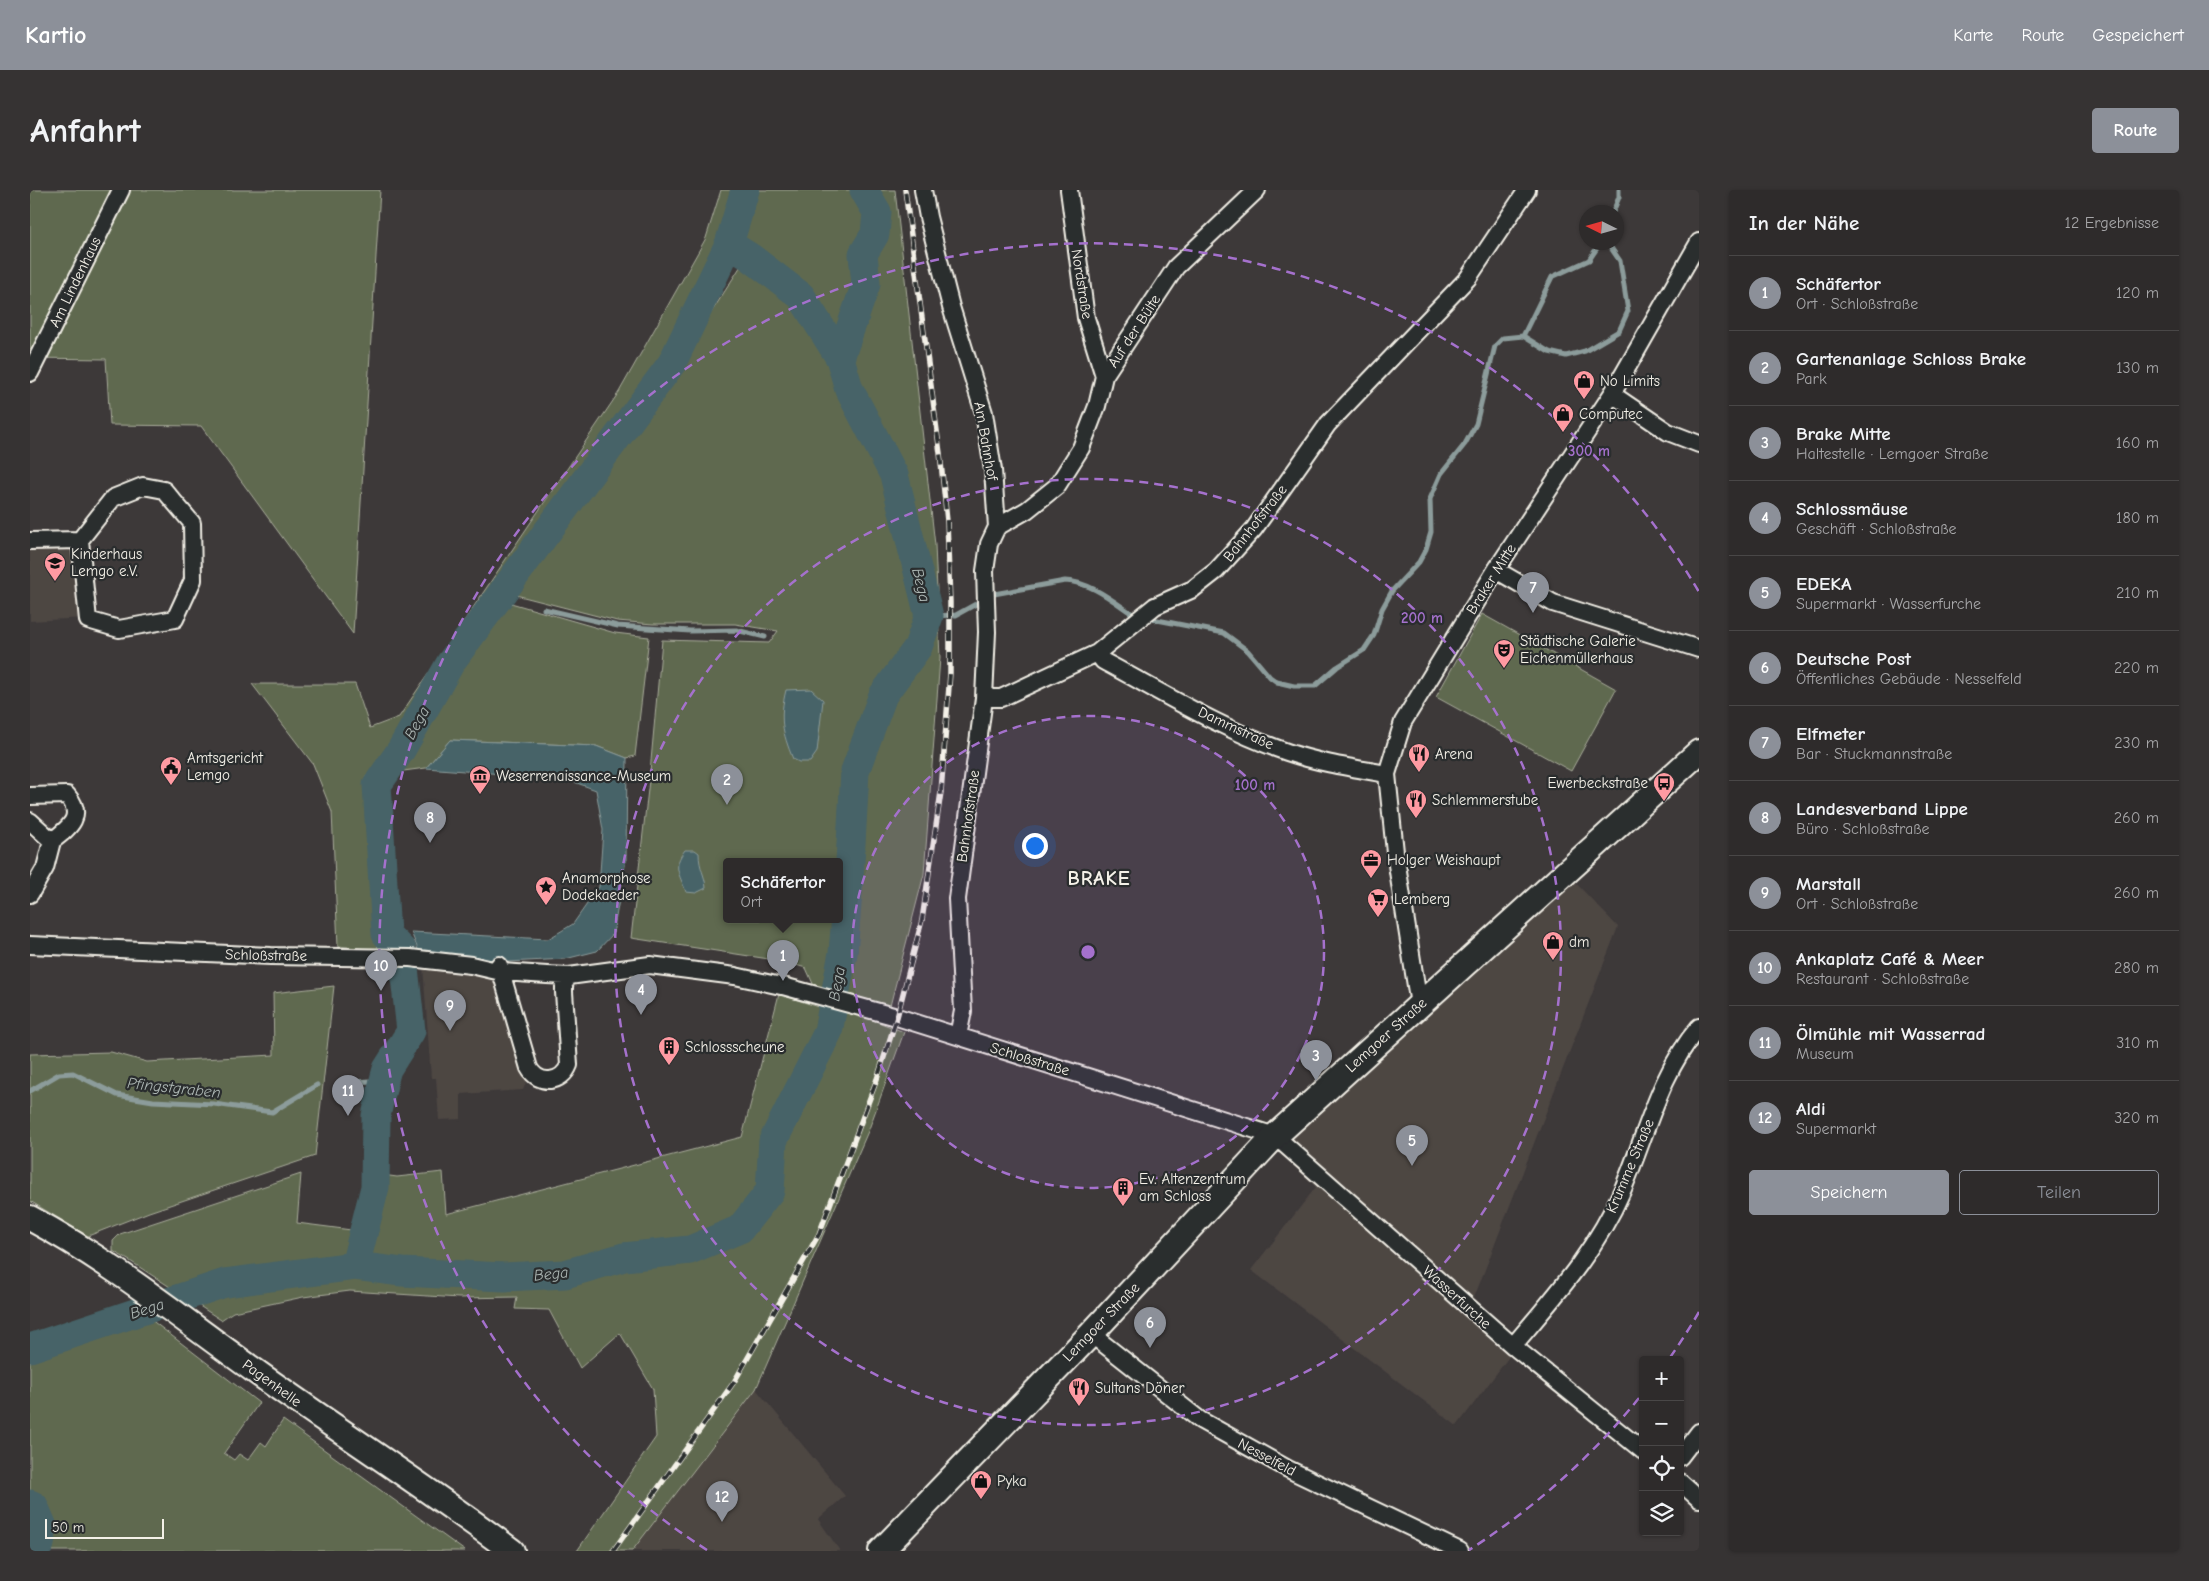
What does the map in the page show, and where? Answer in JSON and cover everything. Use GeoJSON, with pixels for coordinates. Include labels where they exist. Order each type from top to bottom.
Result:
{"type":"FeatureCollection","features":[{"type":"Feature","properties":{"kind":"main road","name":"Lemgoer Straße"},"geometry":{"type":"LineString","coordinates":[[881,1551],[1091,1334],[1275,1136],[1699,752]]}},
{"type":"Feature","properties":{"kind":"main road","name":"Pagenhelle"},"geometry":{"type":"LineString","coordinates":[[30,1218],[59,1233],[115,1269],[260,1374],[512,1551]]}},
{"type":"Feature","properties":{"kind":"street","name":"Am Lindenhaus"},"geometry":{"type":"LineString","coordinates":[[30,374],[121,190]]}},
{"type":"Feature","properties":{"kind":"street","name":"Am Bahnhof"},"geometry":{"type":"LineString","coordinates":[[923,190],[951,307],[984,413],[993,470],[997,527],[989,544],[985,571],[987,632],[984,698]]}},
{"type":"Feature","properties":{"kind":"street","name":"Nordstraße"},"geometry":{"type":"LineString","coordinates":[[1069,190],[1086,318],[1104,376]]}},
{"type":"Feature","properties":{"kind":"street","name":"Auf der Bülte"},"geometry":{"type":"LineString","coordinates":[[997,527],[1027,510],[1057,486],[1081,448],[1097,406],[1104,376],[1176,267],[1257,190]]}},
{"type":"Feature","properties":{"kind":"street","name":"Bahnhofstraße"},"geometry":{"type":"LineString","coordinates":[[958,1036],[963,1011],[957,899],[984,698],[1001,698],[1098,653],[1156,606],[1193,589],[1216,571],[1248,536],[1328,424],[1468,278],[1527,190]]}},
{"type":"Feature","properties":{"kind":"street","name":"Braker Mitte"},"geometry":{"type":"LineString","coordinates":[[1419,1005],[1395,852],[1387,774],[1403,722],[1496,570],[1612,394],[1699,242]]}},
{"type":"Feature","properties":{"kind":"street"},"geometry":{"type":"LineString","coordinates":[[1612,394],[1668,432],[1699,444]]}},
{"type":"Feature","properties":{"kind":"street"},"geometry":{"type":"LineString","coordinates":[[144,486],[164,490],[192,523],[192,580],[175,619],[119,629],[88,620],[80,540],[113,498],[144,486]]}},
{"type":"Feature","properties":{"kind":"street"},"geometry":{"type":"LineString","coordinates":[[30,540],[80,540]]}},
{"type":"Feature","properties":{"kind":"street"},"geometry":{"type":"LineString","coordinates":[[1496,570],[1553,603],[1699,649]]}},
{"type":"Feature","properties":{"kind":"street","name":"Dammstraße"},"geometry":{"type":"LineString","coordinates":[[1098,653],[1103,661],[1242,734],[1287,752],[1336,765],[1387,774]]}},
{"type":"Feature","properties":{"kind":"street"},"geometry":{"type":"LineString","coordinates":[[30,796],[66,795],[74,804],[76,813],[70,827],[52,841],[45,868],[30,894]]}},
{"type":"Feature","properties":{"kind":"street"},"geometry":{"type":"LineString","coordinates":[[30,821],[52,841]]}},
{"type":"Feature","properties":{"kind":"street","name":"Schloßstraße"},"geometry":{"type":"LineString","coordinates":[[30,946],[384,959],[410,958],[569,976],[650,965],[735,976],[860,1006],[1275,1136]]}},
{"type":"Feature","properties":{"kind":"street"},"geometry":{"type":"LineString","coordinates":[[500,968],[529,1068],[536,1076],[548,1080],[556,1079],[562,1075],[569,1065],[564,984],[569,976]]}},
{"type":"Feature","properties":{"kind":"street","name":"Krumme Straße"},"geometry":{"type":"LineString","coordinates":[[1513,1346],[1585,1259],[1621,1193],[1672,1065],[1684,1045],[1699,1027]]}},
{"type":"Feature","properties":{"kind":"street","name":"Wasserfurche"},"geometry":{"type":"LineString","coordinates":[[1275,1136],[1513,1346],[1639,1448]]}},
{"type":"Feature","properties":{"kind":"street","name":"Nesselfeld"},"geometry":{"type":"LineString","coordinates":[[1091,1334],[1200,1420],[1288,1469],[1460,1551]]}},
{"type":"Feature","properties":{"kind":"street"},"geometry":{"type":"LineString","coordinates":[[1684,1452],[1699,1432]]}},
{"type":"Feature","properties":{"kind":"street"},"geometry":{"type":"LineString","coordinates":[[1684,1486],[1699,1499]]}},
{"type":"Feature","properties":{"kind":"shaded area","name":"Kinderhaus Lemgo e.V."},"geometry":{"type":"Polygon","coordinates":[[[76,546],[85,618],[30,621],[30,547],[76,546]]]}},
{"type":"Feature","properties":{"kind":"shaded area"},"geometry":{"type":"Polygon","coordinates":[[[1573,880],[1618,927],[1467,1316],[1511,1354],[1457,1426],[1251,1270],[1316,1187],[1276,1149],[1573,880]]]}},
{"type":"Feature","properties":{"kind":"shaded area"},"geometry":{"type":"Polygon","coordinates":[[[423,966],[496,975],[528,1078],[523,1090],[461,1094],[461,1119],[439,1120],[436,1078],[431,1078],[423,966]]]}},
{"type":"Feature","properties":{"kind":"shaded area"},"geometry":{"type":"Polygon","coordinates":[[[756,1389],[845,1496],[818,1519],[840,1551],[632,1551],[756,1389]]]}},
{"type":"Feature","properties":{"kind":"green space"},"geometry":{"type":"Polygon","coordinates":[[[30,190],[380,190],[353,634],[201,426],[110,425],[106,359],[30,359],[30,190]]]}},
{"type":"Feature","properties":{"kind":"green space"},"geometry":{"type":"Polygon","coordinates":[[[721,190],[741,190],[722,243],[669,361],[448,661],[398,750],[405,754],[454,667],[504,601],[615,633],[649,637],[635,756],[627,758],[596,746],[450,740],[426,768],[366,776],[378,950],[338,946],[332,812],[313,764],[252,684],[355,684],[370,728],[399,717],[619,392],[706,238],[721,190]]]}},
{"type":"Feature","properties":{"kind":"green space"},"geometry":{"type":"Polygon","coordinates":[[[752,190],[895,190],[935,545],[940,658],[924,874],[890,1006],[814,986],[806,968],[782,961],[631,938],[650,772],[662,640],[769,643],[778,631],[735,624],[653,624],[617,621],[512,594],[678,365],[744,261],[795,299],[823,331],[834,322],[805,293],[735,239],[752,190]]]}},
{"type":"Feature","properties":{"kind":"green space"},"geometry":{"type":"Polygon","coordinates":[[[1482,614],[1616,689],[1571,771],[1436,697],[1482,614]]]}},
{"type":"Feature","properties":{"kind":"green space"},"geometry":{"type":"Polygon","coordinates":[[[334,986],[315,1156],[149,1212],[88,1236],[30,1201],[30,1054],[111,1052],[147,1062],[274,1055],[273,993],[334,986]]]}},
{"type":"Feature","properties":{"kind":"green space"},"geometry":{"type":"Polygon","coordinates":[[[779,994],[819,1007],[852,1012],[904,1032],[869,1129],[756,1389],[632,1551],[577,1551],[656,1437],[653,1389],[620,1333],[580,1368],[549,1310],[515,1309],[517,1297],[459,1298],[350,1291],[303,1297],[233,1312],[221,1320],[113,1251],[113,1241],[120,1234],[301,1174],[297,1223],[359,1231],[368,1196],[368,1173],[397,1177],[443,1172],[446,1214],[742,1137],[779,994]]]}},
{"type":"Feature","properties":{"kind":"green space"},"geometry":{"type":"Polygon","coordinates":[[[150,1319],[259,1403],[224,1453],[234,1460],[239,1454],[248,1460],[261,1442],[266,1446],[283,1420],[465,1551],[30,1551],[30,1362],[150,1319]]]}},
{"type":"Feature","properties":{"kind":"water"},"geometry":{"type":"Polygon","coordinates":[[[811,689],[823,700],[817,752],[810,762],[799,762],[793,759],[784,733],[782,717],[784,700],[786,690],[811,689]]]}},
{"type":"Feature","properties":{"kind":"water"},"geometry":{"type":"Polygon","coordinates":[[[450,740],[596,746],[627,758],[626,860],[613,934],[597,951],[565,959],[508,962],[419,952],[411,932],[548,939],[573,924],[599,887],[603,830],[596,790],[566,779],[426,768],[450,740]]]}},
{"type":"Feature","properties":{"kind":"water"},"geometry":{"type":"Polygon","coordinates":[[[685,850],[695,850],[699,853],[706,888],[696,893],[686,892],[679,875],[679,861],[685,850]]]}},
{"type":"Feature","properties":{"kind":"waterway","name":"Bega"},"geometry":{"type":"LineString","coordinates":[[30,1348],[225,1283],[355,1266],[375,1187],[376,1116],[384,1080],[387,1069],[411,1031],[402,950],[386,934],[377,785],[401,750],[451,662],[672,363],[729,244],[745,190]]}},
{"type":"Feature","properties":{"kind":"waterway","name":"Bega"},"geometry":{"type":"LineString","coordinates":[[355,1266],[402,1272],[504,1277],[565,1274],[624,1257],[690,1250],[740,1229],[770,1191],[773,1141],[828,1032],[843,953],[855,771],[883,695],[918,647],[929,616],[894,475],[849,389],[840,358],[866,284],[863,254],[875,234],[877,212],[864,190]]}},
{"type":"Feature","properties":{"kind":"waterway"},"geometry":{"type":"LineString","coordinates":[[1616,205],[1619,190]]}},
{"type":"Feature","properties":{"kind":"waterway","name":"Bega"},"geometry":{"type":"LineString","coordinates":[[729,244],[750,257],[801,296],[840,358]]}},
{"type":"Feature","properties":{"kind":"waterway"},"geometry":{"type":"LineString","coordinates":[[1147,618],[1224,633],[1248,651],[1270,677],[1277,682],[1294,686],[1315,686],[1337,667],[1364,650],[1374,635],[1382,609],[1392,591],[1419,562],[1426,549],[1431,532],[1430,499],[1441,474],[1465,444],[1476,424],[1495,346],[1503,338],[1523,336],[1552,277],[1589,260],[1596,250]]}},
{"type":"Feature","properties":{"kind":"waterway"},"geometry":{"type":"LineString","coordinates":[[1523,336],[1549,352],[1566,356],[1585,351],[1619,331],[1628,311],[1620,261],[1612,250]]}},
{"type":"Feature","properties":{"kind":"waterway"},"geometry":{"type":"LineString","coordinates":[[929,616],[956,615],[994,594],[1065,581],[1075,582],[1093,589],[1110,598],[1134,615],[1139,616]]}},
{"type":"Feature","properties":{"kind":"waterway"},"geometry":{"type":"LineString","coordinates":[[544,609],[618,626],[690,631],[736,630],[765,637]]}},
{"type":"Feature","properties":{"kind":"waterway","name":"Pfingstgraben"},"geometry":{"type":"LineString","coordinates":[[30,1091],[59,1074],[73,1073],[117,1095],[153,1101],[214,1104],[272,1112],[317,1085]]}},
{"type":"Feature","properties":{"kind":"waterway","name":"Pfingstgraben"},"geometry":{"type":"LineString","coordinates":[[343,1083],[384,1080]]}},
{"type":"Feature","properties":{"kind":"waterway","name":"Bega"},"geometry":{"type":"LineString","coordinates":[[30,1504],[34,1506],[43,1527],[40,1544],[30,1551]]}},
{"type":"Feature","properties":{"kind":"railway"},"geometry":{"type":"LineString","coordinates":[[613,1551],[734,1382],[819,1234],[877,1079],[897,1017],[922,920],[941,792],[950,673],[950,602],[947,521],[940,453],[905,190]]}},
{"type":"Feature","properties":{"kind":"place","name":"No Limits"},"geometry":{"type":"Point","coordinates":[1584,400]}},
{"type":"Feature","properties":{"kind":"place","name":"Computec"},"geometry":{"type":"Point","coordinates":[1563,433]}},
{"type":"Feature","properties":{"kind":"place","name":"Kinderhaus Lemgo e.V."},"geometry":{"type":"Point","coordinates":[55,582]}},
{"type":"Feature","properties":{"kind":"place","name":"Elfmeter"},"geometry":{"type":"Point","coordinates":[1533,613]}},
{"type":"Feature","properties":{"kind":"place","name":"Städtische Galerie Eichenmüllerhaus"},"geometry":{"type":"Point","coordinates":[1504,669]}},
{"type":"Feature","properties":{"kind":"place","name":"Arena"},"geometry":{"type":"Point","coordinates":[1419,773]}},
{"type":"Feature","properties":{"kind":"place","name":"Amtsgericht Lemgo"},"geometry":{"type":"Point","coordinates":[171,786]}},
{"type":"Feature","properties":{"kind":"place","name":"Weserrenaissance-Museum"},"geometry":{"type":"Point","coordinates":[480,795]}},
{"type":"Feature","properties":{"kind":"place","name":"Ewerbeckstraße"},"geometry":{"type":"Point","coordinates":[1664,802]}},
{"type":"Feature","properties":{"kind":"place","name":"Gartenanlage Schloss Brake"},"geometry":{"type":"Point","coordinates":[727,805]}},
{"type":"Feature","properties":{"kind":"place","name":"Schlemmerstube"},"geometry":{"type":"Point","coordinates":[1416,819]}},
{"type":"Feature","properties":{"kind":"place","name":"Landesverband Lippe"},"geometry":{"type":"Point","coordinates":[430,843]}},
{"type":"Feature","properties":{"kind":"place","name":"Holger Weishaupt"},"geometry":{"type":"Point","coordinates":[1371,879]}},
{"type":"Feature","properties":{"kind":"place","name":"Anamorphose Dodekaeder"},"geometry":{"type":"Point","coordinates":[546,906]}},
{"type":"Feature","properties":{"kind":"place","name":"Lemberg"},"geometry":{"type":"Point","coordinates":[1378,918]}},
{"type":"Feature","properties":{"kind":"place","name":"dm"},"geometry":{"type":"Point","coordinates":[1553,961]}},
{"type":"Feature","properties":{"kind":"place","name":"Schäfertor"},"geometry":{"type":"Point","coordinates":[783,981]}},
{"type":"Feature","properties":{"kind":"place","name":"Ankaplatz Café & Meer"},"geometry":{"type":"Point","coordinates":[381,991]}},
{"type":"Feature","properties":{"kind":"place","name":"Schlossmäuse"},"geometry":{"type":"Point","coordinates":[641,1015]}},
{"type":"Feature","properties":{"kind":"place","name":"Marstall"},"geometry":{"type":"Point","coordinates":[450,1031]}},
{"type":"Feature","properties":{"kind":"place","name":"Schlossscheune"},"geometry":{"type":"Point","coordinates":[669,1066]}},
{"type":"Feature","properties":{"kind":"place","name":"Brake Mitte"},"geometry":{"type":"Point","coordinates":[1316,1081]}},
{"type":"Feature","properties":{"kind":"place","name":"Ölmühle mit Wasserrad"},"geometry":{"type":"Point","coordinates":[348,1116]}},
{"type":"Feature","properties":{"kind":"place","name":"EDEKA"},"geometry":{"type":"Point","coordinates":[1412,1166]}},
{"type":"Feature","properties":{"kind":"place","name":"Ev. Altenzentrum am Schloss"},"geometry":{"type":"Point","coordinates":[1123,1207]}},
{"type":"Feature","properties":{"kind":"place","name":"Deutsche Post"},"geometry":{"type":"Point","coordinates":[1150,1348]}},
{"type":"Feature","properties":{"kind":"place","name":"Sultans Döner"},"geometry":{"type":"Point","coordinates":[1079,1407]}},
{"type":"Feature","properties":{"kind":"place","name":"Pyka"},"geometry":{"type":"Point","coordinates":[981,1500]}},
{"type":"Feature","properties":{"kind":"place","name":"Aldi"},"geometry":{"type":"Point","coordinates":[722,1522]}},
{"type":"Feature","properties":{"kind":"district","name":"BRAKE"},"geometry":{"type":"Point","coordinates":[1099,878]}}]}
